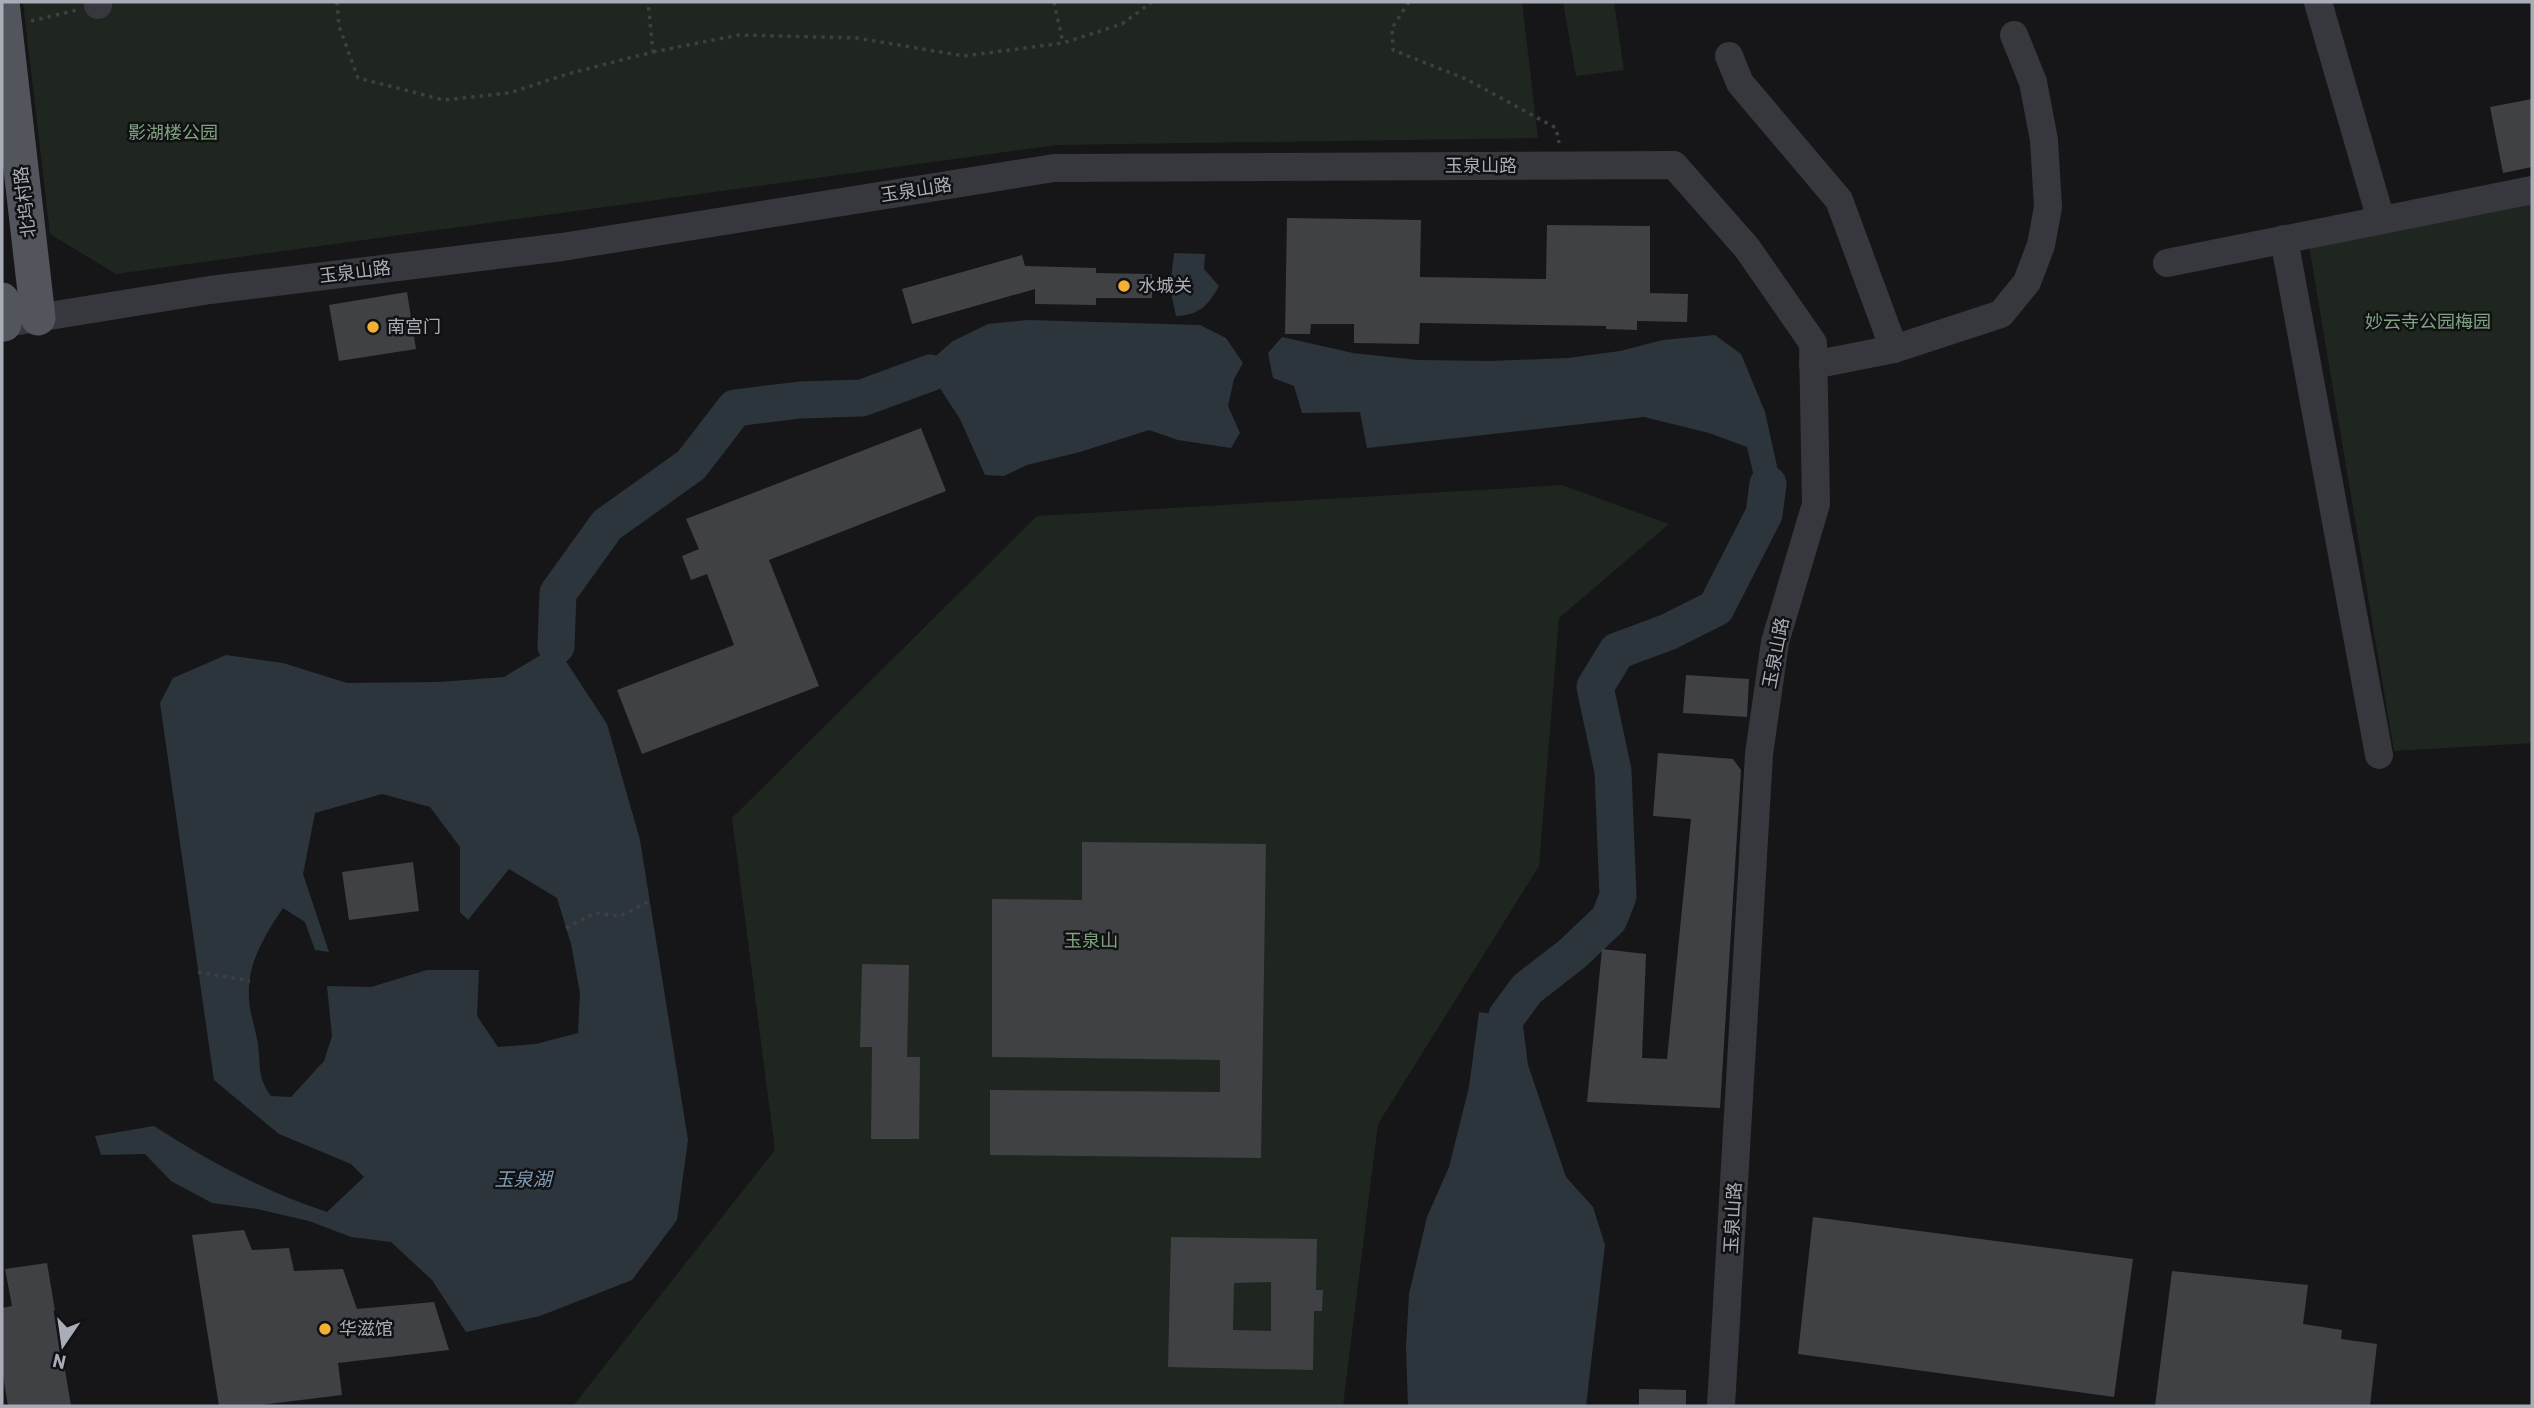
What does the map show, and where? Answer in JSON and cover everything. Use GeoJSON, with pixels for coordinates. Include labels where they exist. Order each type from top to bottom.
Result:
{"type":"FeatureCollection","features":[{"type":"Feature","properties":{"kind":"main road","name":"北坞村路"},"geometry":{"type":"LineString","coordinates":[[3,15],[38,318]]}},
{"type":"Feature","properties":{"kind":"street"},"geometry":{"type":"LineString","coordinates":[[2318,2],[2381,220]]}},
{"type":"Feature","properties":{"kind":"street"},"geometry":{"type":"LineString","coordinates":[[1813,365],[1894,349],[2001,314],[2027,282],[2041,245],[2048,207],[2044,140],[2033,82],[2014,35]]}},
{"type":"Feature","properties":{"kind":"street"},"geometry":{"type":"LineString","coordinates":[[1729,56],[1740,83],[1839,200],[1894,349]]}},
{"type":"Feature","properties":{"kind":"street","name":"玉泉山路"},"geometry":{"type":"LineString","coordinates":[[3,316],[38,318],[210,290],[562,247],[1054,168],[1674,165],[1747,248],[1813,343],[1816,504],[1775,642],[1759,754],[1721,1406]]}},
{"type":"Feature","properties":{"kind":"street"},"geometry":{"type":"LineString","coordinates":[[2167,263],[2532,190]]}},
{"type":"Feature","properties":{"kind":"street"},"geometry":{"type":"LineString","coordinates":[[2284,239],[2379,755]]}},
{"type":"Feature","properties":{"kind":"path"},"geometry":{"type":"LineString","coordinates":[[337,2],[339,26],[358,78],[444,100],[509,93],[571,73],[653,52],[739,35],[857,38],[964,56],[1063,43],[1122,24],[1152,2]]}},
{"type":"Feature","properties":{"kind":"path"},"geometry":{"type":"LineString","coordinates":[[648,2],[653,52]]}},
{"type":"Feature","properties":{"kind":"path"},"geometry":{"type":"LineString","coordinates":[[1054,2],[1063,43]]}},
{"type":"Feature","properties":{"kind":"path"},"geometry":{"type":"LineString","coordinates":[[1409,2],[1392,29],[1393,50],[1466,79],[1556,128],[1562,165]]}},
{"type":"Feature","properties":{"kind":"path"},"geometry":{"type":"LineString","coordinates":[[3,15],[98,3]]}},
{"type":"Feature","properties":{"kind":"path"},"geometry":{"type":"LineString","coordinates":[[566,929],[595,913],[620,916],[650,901]]}},
{"type":"Feature","properties":{"kind":"path"},"geometry":{"type":"LineString","coordinates":[[198,972],[250,981]]}},
{"type":"Feature","properties":{"kind":"green space","name":"影湖楼公园"},"geometry":{"type":"Polygon","coordinates":[[[23,2],[1522,2],[1538,138],[1057,145],[116,274],[50,234],[23,2]]]}},
{"type":"Feature","properties":{"kind":"green space"},"geometry":{"type":"Polygon","coordinates":[[[1563,2],[1614,2],[1624,70],[1576,76],[1563,2]]]}},
{"type":"Feature","properties":{"kind":"green space","name":"妙云寺公园梅园"},"geometry":{"type":"Polygon","coordinates":[[[2532,195],[2532,743],[2394,751],[2308,240],[2532,195]]]}},
{"type":"Feature","properties":{"kind":"green space","name":"玉泉山"},"geometry":{"type":"Polygon","coordinates":[[[1562,485],[1669,524],[1559,618],[1539,866],[1378,1124],[1343,1406],[573,1406],[775,1150],[732,818],[1037,516],[1562,485]]]}},
{"type":"Feature","properties":{"kind":"water"},"geometry":{"type":"Polygon","coordinates":[[[1174,253],[1205,254],[1204,269],[1219,286],[1202,308],[1191,314],[1176,316],[1170,288],[1174,253]]]}},
{"type":"Feature","properties":{"kind":"water"},"geometry":{"type":"Polygon","coordinates":[[[1028,320],[1200,325],[1226,338],[1243,363],[1234,379],[1228,406],[1240,433],[1231,448],[1178,440],[1149,430],[1080,452],[1027,465],[1004,476],[985,475],[960,419],[930,373],[931,360],[953,341],[988,324],[1028,320]]]}},
{"type":"Feature","properties":{"kind":"water"},"geometry":{"type":"Polygon","coordinates":[[[1715,335],[1741,354],[1765,412],[1778,483],[1756,485],[1747,447],[1709,433],[1644,417],[1367,448],[1360,412],[1302,413],[1294,386],[1273,378],[1268,353],[1282,337],[1353,353],[1417,360],[1568,358],[1620,351],[1663,340],[1715,335]]]}},
{"type":"Feature","properties":{"kind":"water","name":"玉泉湖"},"geometry":{"type":"Polygon","coordinates":[[[556,646],[607,724],[640,840],[688,1140],[677,1220],[632,1280],[540,1316],[466,1332],[432,1280],[391,1242],[351,1237],[309,1221],[257,1209],[212,1203],[171,1181],[145,1154],[101,1155],[95,1136],[154,1126],[238,1175],[327,1212],[364,1177],[351,1164],[279,1134],[214,1080],[160,703],[173,678],[226,655],[283,663],[347,683],[440,682],[504,677],[556,646]],[[382,794],[315,813],[303,874],[329,952],[315,950],[305,922],[283,908],[254,961],[249,985],[250,1009],[262,1077],[271,1096],[291,1097],[324,1061],[332,1036],[327,986],[371,987],[427,970],[479,970],[477,1016],[498,1047],[536,1044],[578,1033],[580,993],[571,944],[557,898],[509,869],[468,920],[460,912],[460,847],[430,807],[382,794]]]}},
{"type":"Feature","properties":{"kind":"water"},"geometry":{"type":"Polygon","coordinates":[[[1479,1012],[1522,1018],[1528,1065],[1566,1177],[1593,1207],[1605,1245],[1586,1406],[1408,1406],[1406,1347],[1409,1294],[1427,1217],[1449,1167],[1469,1087],[1479,1012]]]}},
{"type":"Feature","properties":{"kind":"building"},"geometry":{"type":"Polygon","coordinates":[[[2532,99],[2532,167],[2503,173],[2490,107],[2532,99]]]}},
{"type":"Feature","properties":{"kind":"building"},"geometry":{"type":"Polygon","coordinates":[[[1287,218],[1421,220],[1420,277],[1546,279],[1547,225],[1650,226],[1650,293],[1688,294],[1687,322],[1637,321],[1637,330],[1606,329],[1606,326],[1420,323],[1419,344],[1354,343],[1354,324],[1311,324],[1310,334],[1285,334],[1287,218]]]}},
{"type":"Feature","properties":{"kind":"building"},"geometry":{"type":"Polygon","coordinates":[[[1022,255],[1025,266],[1096,268],[1096,273],[1152,274],[1152,298],[1096,298],[1096,305],[1035,304],[1035,289],[912,324],[902,289],[1022,255]]]}},
{"type":"Feature","properties":{"kind":"building","name":"南宫门"},"geometry":{"type":"Polygon","coordinates":[[[407,292],[416,349],[339,361],[329,305],[407,292]]]}},
{"type":"Feature","properties":{"kind":"building"},"geometry":{"type":"Polygon","coordinates":[[[921,428],[946,491],[769,560],[819,686],[642,754],[617,690],[734,645],[707,574],[691,580],[682,556],[699,549],[686,519],[921,428]]]}},
{"type":"Feature","properties":{"kind":"building"},"geometry":{"type":"Polygon","coordinates":[[[1686,675],[1749,679],[1747,717],[1683,713],[1686,675]]]}},
{"type":"Feature","properties":{"kind":"building"},"geometry":{"type":"Polygon","coordinates":[[[1658,753],[1733,759],[1741,770],[1720,1108],[1587,1102],[1602,949],[1646,954],[1642,1058],[1667,1059],[1691,819],[1653,816],[1658,753]]]}},
{"type":"Feature","properties":{"kind":"building"},"geometry":{"type":"Polygon","coordinates":[[[1082,842],[1266,844],[1261,1158],[990,1155],[990,1090],[1220,1092],[1220,1060],[992,1057],[992,899],[1082,900],[1082,842]]]}},
{"type":"Feature","properties":{"kind":"building"},"geometry":{"type":"Polygon","coordinates":[[[413,862],[419,911],[349,920],[342,872],[413,862]]]}},
{"type":"Feature","properties":{"kind":"building"},"geometry":{"type":"Polygon","coordinates":[[[862,964],[909,965],[907,1057],[920,1057],[919,1139],[871,1139],[872,1047],[860,1047],[862,964]]]}},
{"type":"Feature","properties":{"kind":"building"},"geometry":{"type":"Polygon","coordinates":[[[1813,1217],[2133,1259],[2114,1397],[1798,1354],[1813,1217]]]}},
{"type":"Feature","properties":{"kind":"building","name":"华滋馆"},"geometry":{"type":"Polygon","coordinates":[[[244,1230],[252,1250],[289,1248],[294,1271],[343,1269],[357,1309],[434,1302],[449,1350],[338,1363],[342,1395],[251,1406],[219,1406],[192,1235],[244,1230]]]}},
{"type":"Feature","properties":{"kind":"building"},"geometry":{"type":"Polygon","coordinates":[[[1171,1237],[1317,1239],[1316,1290],[1323,1290],[1322,1311],[1314,1311],[1313,1370],[1168,1367],[1171,1237]],[[1271,1282],[1234,1283],[1233,1330],[1271,1331],[1271,1282]]]}},
{"type":"Feature","properties":{"kind":"building"},"geometry":{"type":"Polygon","coordinates":[[[47,1263],[71,1406],[8,1406],[2,1370],[2,1308],[12,1306],[5,1269],[47,1263]]]}},
{"type":"Feature","properties":{"kind":"building"},"geometry":{"type":"Polygon","coordinates":[[[2172,1271],[2308,1285],[2303,1324],[2342,1330],[2341,1339],[2377,1344],[2370,1406],[2155,1406],[2172,1271]]]}},
{"type":"Feature","properties":{"kind":"building"},"geometry":{"type":"Polygon","coordinates":[[[1639,1389],[1686,1390],[1686,1406],[1639,1406],[1639,1389]]]}},
{"type":"Feature","properties":{"kind":"waterway"},"geometry":{"type":"LineString","coordinates":[[556,646],[558,593],[607,525],[691,465],[735,408],[800,400],[862,398],[930,373]]}},
{"type":"Feature","properties":{"kind":"waterway"},"geometry":{"type":"LineString","coordinates":[[1507,1016],[1527,989],[1572,954],[1609,919],[1618,896],[1613,771],[1595,687],[1617,651],[1668,632],[1716,608],[1764,514],[1768,484]]}},
{"type":"Feature","properties":{"kind":"place","name":"水城关"},"geometry":{"type":"Point","coordinates":[1124,286]}},
{"type":"Feature","properties":{"kind":"place","name":"南宫门"},"geometry":{"type":"Point","coordinates":[373,327]}},
{"type":"Feature","properties":{"kind":"place","name":"华滋馆"},"geometry":{"type":"Point","coordinates":[325,1329]}}]}
